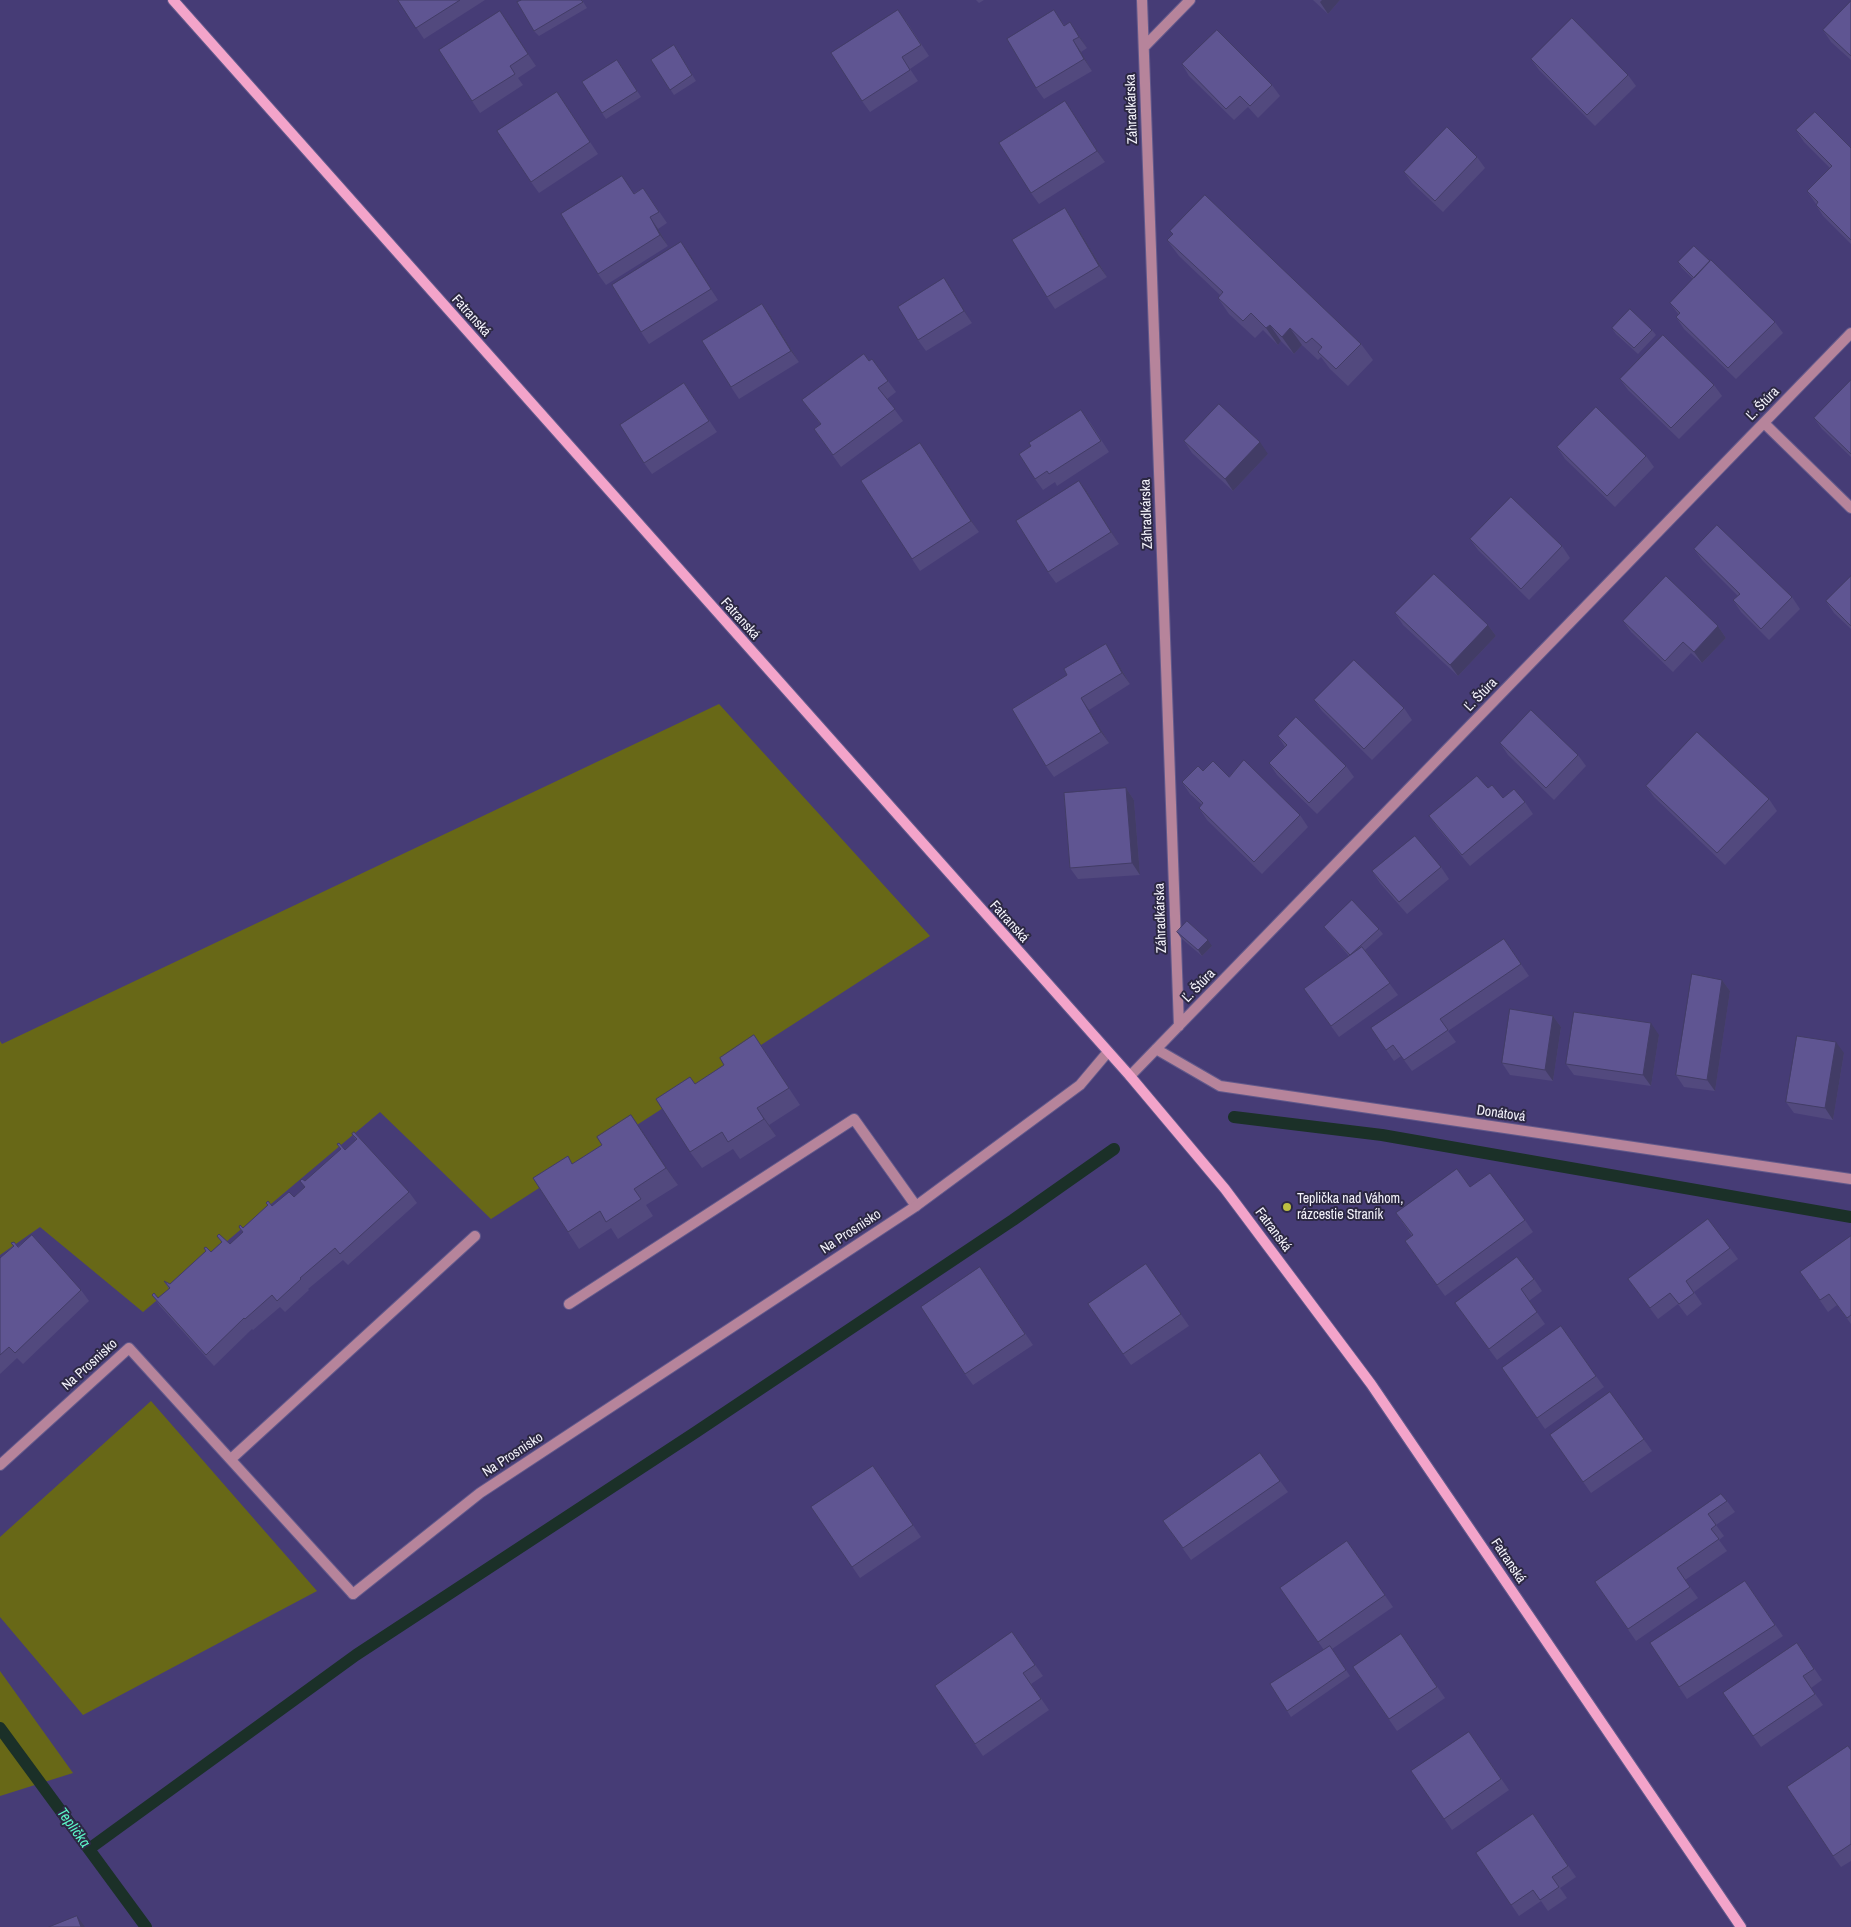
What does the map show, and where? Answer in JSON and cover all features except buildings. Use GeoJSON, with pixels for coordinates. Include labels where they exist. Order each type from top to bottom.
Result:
{"type":"FeatureCollection","features":[{"type":"Feature","properties":{"kind":"main road","name":"Fatranská"},"geometry":{"type":"LineString","coordinates":[[173,0],[1130,1076],[1225,1189],[1371,1384],[1741,1927]]}},
{"type":"Feature","properties":{"kind":"street","name":"Záhradkárska"},"geometry":{"type":"LineString","coordinates":[[1142,0],[1179,1026]]}},
{"type":"Feature","properties":{"kind":"street"},"geometry":{"type":"LineString","coordinates":[[1144,47],[1190,0]]}},
{"type":"Feature","properties":{"kind":"street","name":"Ľ. Štúra"},"geometry":{"type":"LineString","coordinates":[[1130,1076],[1851,332]]}},
{"type":"Feature","properties":{"kind":"street"},"geometry":{"type":"LineString","coordinates":[[1764,423],[1851,508]]}},
{"type":"Feature","properties":{"kind":"street","name":"Donátová"},"geometry":{"type":"LineString","coordinates":[[1156,1050],[1220,1086],[1851,1179]]}},
{"type":"Feature","properties":{"kind":"street","name":"Na Prosnisko"},"geometry":{"type":"LineString","coordinates":[[0,1465],[129,1348],[353,1594],[480,1493],[916,1206],[1080,1086],[1108,1053]]}},
{"type":"Feature","properties":{"kind":"street"},"geometry":{"type":"LineString","coordinates":[[569,1304],[854,1119],[916,1206]]}},
{"type":"Feature","properties":{"kind":"street"},"geometry":{"type":"LineString","coordinates":[[231,1459],[476,1236]]}},
{"type":"Feature","properties":{"kind":"shaded area"},"geometry":{"type":"Polygon","coordinates":[[[719,704],[930,936],[491,1219],[380,1112],[143,1312],[40,1227],[0,1255],[0,1041],[2,1044],[719,704]]]}},
{"type":"Feature","properties":{"kind":"shaded area"},"geometry":{"type":"Polygon","coordinates":[[[151,1401],[317,1591],[83,1715],[0,1617],[0,1537],[151,1401]]]}},
{"type":"Feature","properties":{"kind":"shaded area"},"geometry":{"type":"Polygon","coordinates":[[[0,1671],[73,1773],[0,1796],[0,1671]]]}},
{"type":"Feature","properties":{"kind":"waterway"},"geometry":{"type":"LineString","coordinates":[[1234,1117],[1382,1135],[1851,1217]]}},
{"type":"Feature","properties":{"kind":"waterway"},"geometry":{"type":"LineString","coordinates":[[89,1849],[356,1655],[696,1432],[1013,1220],[1114,1149]]}},
{"type":"Feature","properties":{"kind":"waterway","name":"Teplička"},"geometry":{"type":"LineString","coordinates":[[0,1728],[146,1927]]}},
{"type":"Feature","properties":{"kind":"place","name":"Teplička nad Váhom, rázcestie Straník"},"geometry":{"type":"Point","coordinates":[1287,1207]}}]}
